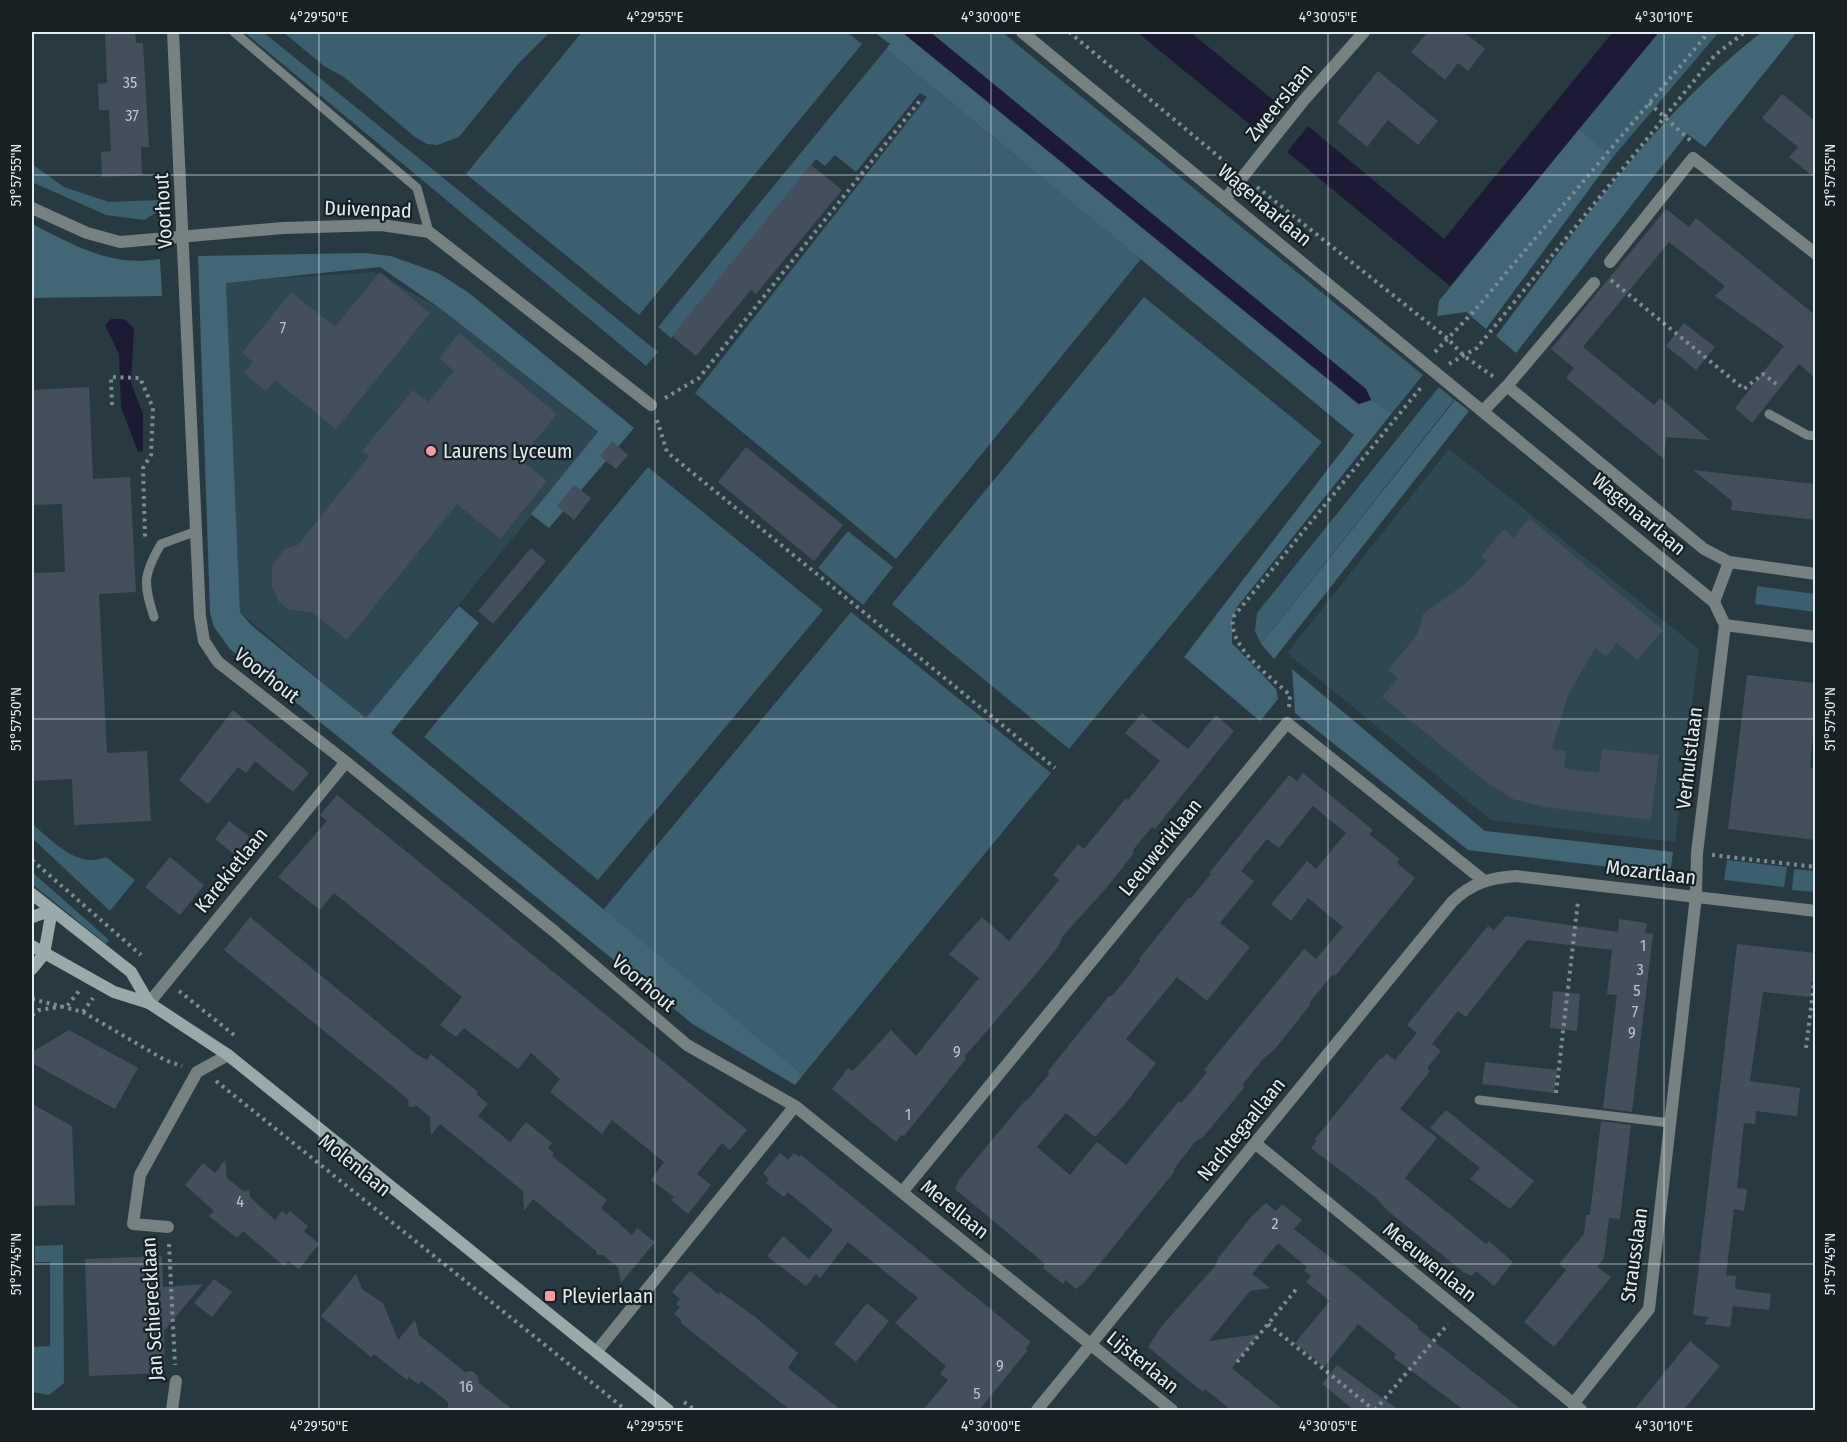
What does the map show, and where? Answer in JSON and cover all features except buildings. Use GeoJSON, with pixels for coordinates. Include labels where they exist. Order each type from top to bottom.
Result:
{"type":"FeatureCollection","features":[{"type":"Feature","properties":{"kind":"main road","name":"Molenlaan"},"geometry":{"type":"LineString","coordinates":[[32,894],[131,972],[149,1003]]}},
{"type":"Feature","properties":{"kind":"main road"},"geometry":{"type":"LineString","coordinates":[[32,917],[52,910],[44,954],[32,969]]}},
{"type":"Feature","properties":{"kind":"main road","name":"Molenlaan"},"geometry":{"type":"LineString","coordinates":[[32,946],[114,992],[149,1003],[228,1055],[668,1410]]}},
{"type":"Feature","properties":{"kind":"street","name":"Voorhout"},"geometry":{"type":"LineString","coordinates":[[173,32],[204,640],[218,662],[346,762],[555,932],[687,1044],[795,1106]]}},
{"type":"Feature","properties":{"kind":"street","name":"Wagenaarlaan"},"geometry":{"type":"LineString","coordinates":[[1022,32],[1426,365],[1484,410],[1714,602]]}},
{"type":"Feature","properties":{"kind":"street","name":"Zweerslaan"},"geometry":{"type":"LineString","coordinates":[[1226,198],[1304,100],[1364,32]]}},
{"type":"Feature","properties":{"kind":"street"},"geometry":{"type":"LineString","coordinates":[[1610,262],[1693,158],[1815,254]]}},
{"type":"Feature","properties":{"kind":"street","name":"Duivenpad"},"geometry":{"type":"LineString","coordinates":[[32,208],[87,234],[120,242],[184,235],[381,225],[429,231],[651,405]]}},
{"type":"Feature","properties":{"kind":"street"},"geometry":{"type":"LineString","coordinates":[[1484,410],[1594,283]]}},
{"type":"Feature","properties":{"kind":"street","name":"Wagenaarlaan"},"geometry":{"type":"LineString","coordinates":[[1507,386],[1704,549],[1729,562]]}},
{"type":"Feature","properties":{"kind":"street"},"geometry":{"type":"LineString","coordinates":[[1815,574],[1729,562],[1714,602],[1725,625],[1815,637]]}},
{"type":"Feature","properties":{"kind":"street","name":"Verhulstlaan"},"geometry":{"type":"LineString","coordinates":[[1696,896],[1697,853],[1725,625]]}},
{"type":"Feature","properties":{"kind":"street","name":"Leeuweriklaan"},"geometry":{"type":"LineString","coordinates":[[903,1191],[1287,723],[1483,880]]}},
{"type":"Feature","properties":{"kind":"street","name":"Karekietlaan"},"geometry":{"type":"LineString","coordinates":[[149,1003],[346,762]]}},
{"type":"Feature","properties":{"kind":"street","name":"Mozartlaan"},"geometry":{"type":"LineString","coordinates":[[1483,880],[1516,876],[1815,910]]}},
{"type":"Feature","properties":{"kind":"street","name":"Nachtegaallaan"},"geometry":{"type":"LineString","coordinates":[[1037,1410],[1089,1343],[1452,902],[1483,880]]}},
{"type":"Feature","properties":{"kind":"street","name":"Strausslaan"},"geometry":{"type":"LineString","coordinates":[[1577,1407],[1648,1311],[1696,896]]}},
{"type":"Feature","properties":{"kind":"street"},"geometry":{"type":"LineString","coordinates":[[197,1072],[228,1055]]}},
{"type":"Feature","properties":{"kind":"street","name":"Jan Schierecklaan"},"geometry":{"type":"LineString","coordinates":[[168,1227],[133,1224],[140,1175],[197,1072]]}},
{"type":"Feature","properties":{"kind":"street"},"geometry":{"type":"LineString","coordinates":[[597,1351],[795,1106]]}},
{"type":"Feature","properties":{"kind":"street","name":"Merellaan"},"geometry":{"type":"LineString","coordinates":[[795,1106],[1089,1343]]}},
{"type":"Feature","properties":{"kind":"street","name":"Meeuwenlaan"},"geometry":{"type":"LineString","coordinates":[[1255,1143],[1577,1407]]}},
{"type":"Feature","properties":{"kind":"street","name":"Lijsterlaan"},"geometry":{"type":"LineString","coordinates":[[1089,1343],[1172,1410]]}},
{"type":"Feature","properties":{"kind":"street","name":"Jan Schierecklaan"},"geometry":{"type":"LineString","coordinates":[[172,1410],[176,1381]]}},
{"type":"Feature","properties":{"kind":"lane"},"geometry":{"type":"LineString","coordinates":[[234,32],[417,188],[429,231]]}},
{"type":"Feature","properties":{"kind":"lane"},"geometry":{"type":"LineString","coordinates":[[1769,414],[1807,435],[1815,436]]}},
{"type":"Feature","properties":{"kind":"lane"},"geometry":{"type":"LineString","coordinates":[[154,617],[148,598],[147,569],[161,544],[197,531]]}},
{"type":"Feature","properties":{"kind":"lane"},"geometry":{"type":"LineString","coordinates":[[1479,1100],[1670,1123]]}},
{"type":"Feature","properties":{"kind":"path","name":"Wagenaarlaan"},"geometry":{"type":"LineString","coordinates":[[1070,32],[1244,177],[1447,338],[1464,356],[1507,386]]}},
{"type":"Feature","properties":{"kind":"path"},"geometry":{"type":"LineString","coordinates":[[1426,365],[1709,32]]}},
{"type":"Feature","properties":{"kind":"path"},"geometry":{"type":"LineString","coordinates":[[922,98],[699,378],[651,405],[667,452],[1055,768]]}},
{"type":"Feature","properties":{"kind":"path"},"geometry":{"type":"LineString","coordinates":[[1649,103],[1692,140],[1693,158]]}},
{"type":"Feature","properties":{"kind":"path"},"geometry":{"type":"LineString","coordinates":[[1608,277],[1744,389],[1763,374],[1776,384]]}},
{"type":"Feature","properties":{"kind":"path"},"geometry":{"type":"LineString","coordinates":[[112,405],[111,377],[140,378],[153,408],[151,455],[143,468],[147,569]]}},
{"type":"Feature","properties":{"kind":"path"},"geometry":{"type":"LineString","coordinates":[[1697,853],[1815,867]]}},
{"type":"Feature","properties":{"kind":"path"},"geometry":{"type":"LineString","coordinates":[[32,860],[142,956]]}},
{"type":"Feature","properties":{"kind":"path"},"geometry":{"type":"LineString","coordinates":[[1554,1109],[1580,883]]}},
{"type":"Feature","properties":{"kind":"path"},"geometry":{"type":"LineString","coordinates":[[1806,1048],[1815,967]]}},
{"type":"Feature","properties":{"kind":"path","name":"Molenlaan"},"geometry":{"type":"LineString","coordinates":[[32,999],[67,1006],[83,1012],[165,1060],[211,1077],[293,1140],[626,1410]]}},
{"type":"Feature","properties":{"kind":"path"},"geometry":{"type":"LineString","coordinates":[[32,1015],[39,1010],[67,1006]]}},
{"type":"Feature","properties":{"kind":"path","name":"Jan Schierecklaan"},"geometry":{"type":"LineString","coordinates":[[168,1227],[176,1381]]}},
{"type":"Feature","properties":{"kind":"path"},"geometry":{"type":"LineString","coordinates":[[1237,1362],[1298,1287]]}},
{"type":"Feature","properties":{"kind":"path"},"geometry":{"type":"LineString","coordinates":[[1268,1324],[1375,1410],[1460,1311]]}},
{"type":"Feature","properties":{"kind":"shaded area"},"geometry":{"type":"Polygon","coordinates":[[[244,32],[263,32],[658,352],[646,366],[244,32]]]}},
{"type":"Feature","properties":{"kind":"shaded area"},"geometry":{"type":"Polygon","coordinates":[[[283,32],[550,32],[519,63],[459,137],[437,145],[427,144],[415,137],[344,77],[324,66],[283,32]]]}},
{"type":"Feature","properties":{"kind":"shaded area"},"geometry":{"type":"Polygon","coordinates":[[[582,32],[847,32],[862,44],[639,315],[466,174],[582,32]]]}},
{"type":"Feature","properties":{"kind":"shaded area"},"geometry":{"type":"Polygon","coordinates":[[[874,32],[902,32],[1358,404],[1371,400],[1392,413],[1237,607],[1232,620],[1232,643],[1276,689],[1278,699],[1260,721],[1184,657],[1354,435],[886,49],[890,44],[874,32]]]}},
{"type":"Feature","properties":{"kind":"shaded area"},"geometry":{"type":"Polygon","coordinates":[[[902,32],[930,32],[1366,389],[1371,400],[1359,404],[902,32]]]}},
{"type":"Feature","properties":{"kind":"shaded area"},"geometry":{"type":"Polygon","coordinates":[[[930,32],[1002,32],[1423,375],[1392,413],[1371,400],[1366,389],[930,32]]]}},
{"type":"Feature","properties":{"kind":"shaded area"},"geometry":{"type":"Polygon","coordinates":[[[1137,32],[1190,32],[1281,106],[1259,132],[1137,32]]]}},
{"type":"Feature","properties":{"kind":"shaded area"},"geometry":{"type":"Polygon","coordinates":[[[1613,32],[1659,32],[1450,286],[1287,152],[1308,126],[1444,239],[1613,32]]]}},
{"type":"Feature","properties":{"kind":"shaded area"},"geometry":{"type":"Polygon","coordinates":[[[1659,32],[1719,32],[1613,157],[1579,129],[1659,32]]]}},
{"type":"Feature","properties":{"kind":"shaded area"},"geometry":{"type":"Polygon","coordinates":[[[1762,32],[1797,32],[1705,147],[1687,134],[1516,353],[1496,336],[1588,214],[1687,99],[1723,64],[1762,32]]]}},
{"type":"Feature","properties":{"kind":"shaded area"},"geometry":{"type":"Polygon","coordinates":[[[886,49],[1141,259],[896,559],[695,393],[927,97],[920,93],[856,172],[835,155],[825,166],[816,159],[671,338],[658,327],[886,49]]]}},
{"type":"Feature","properties":{"kind":"shaded area"},"geometry":{"type":"Polygon","coordinates":[[[1579,129],[1613,157],[1486,329],[1466,312],[1437,316],[1439,301],[1579,129]]]}},
{"type":"Feature","properties":{"kind":"shaded area"},"geometry":{"type":"Polygon","coordinates":[[[32,164],[64,187],[109,202],[162,200],[162,209],[144,220],[106,215],[32,182],[32,164]]]}},
{"type":"Feature","properties":{"kind":"shaded area"},"geometry":{"type":"Polygon","coordinates":[[[32,224],[94,253],[125,260],[160,259],[162,296],[32,298],[32,224]]]}},
{"type":"Feature","properties":{"kind":"shaded area"},"geometry":{"type":"Polygon","coordinates":[[[364,253],[391,256],[438,273],[469,293],[634,428],[549,528],[531,514],[598,432],[441,309],[380,267],[226,283],[240,612],[251,625],[366,718],[459,606],[479,623],[391,733],[803,1075],[795,1085],[694,1025],[230,649],[214,627],[210,613],[198,256],[364,253]]]}},
{"type":"Feature","properties":{"kind":"shaded area"},"geometry":{"type":"Polygon","coordinates":[[[374,272],[441,309],[598,433],[366,719],[240,612],[225,282],[374,272]]]}},
{"type":"Feature","properties":{"kind":"shaded area"},"geometry":{"type":"Polygon","coordinates":[[[1144,297],[1322,442],[1069,749],[892,604],[1144,297]]]}},
{"type":"Feature","properties":{"kind":"shaded area"},"geometry":{"type":"Polygon","coordinates":[[[111,319],[124,319],[134,328],[131,384],[143,413],[143,451],[138,452],[121,407],[119,354],[105,325],[111,319]]]}},
{"type":"Feature","properties":{"kind":"shaded area"},"geometry":{"type":"Polygon","coordinates":[[[1439,387],[1454,400],[1261,644],[1255,631],[1257,613],[1439,387]]]}},
{"type":"Feature","properties":{"kind":"shaded area"},"geometry":{"type":"Polygon","coordinates":[[[1455,400],[1469,411],[1274,659],[1261,644],[1455,400]]]}},
{"type":"Feature","properties":{"kind":"shaded area"},"geometry":{"type":"Polygon","coordinates":[[[1449,449],[1699,649],[1675,842],[1491,820],[1287,653],[1449,449]]]}},
{"type":"Feature","properties":{"kind":"shaded area"},"geometry":{"type":"Polygon","coordinates":[[[648,467],[823,610],[598,880],[424,737],[648,467]]]}},
{"type":"Feature","properties":{"kind":"shaded area"},"geometry":{"type":"Polygon","coordinates":[[[848,531],[893,567],[863,605],[818,568],[848,531]]]}},
{"type":"Feature","properties":{"kind":"shaded area"},"geometry":{"type":"Polygon","coordinates":[[[1757,586],[1815,594],[1815,612],[1755,604],[1757,586]]]}},
{"type":"Feature","properties":{"kind":"shaded area"},"geometry":{"type":"Polygon","coordinates":[[[851,612],[1051,773],[803,1075],[603,910],[851,612]]]}},
{"type":"Feature","properties":{"kind":"shaded area"},"geometry":{"type":"Polygon","coordinates":[[[1292,669],[1485,831],[1673,852],[1670,874],[1468,850],[1295,713],[1292,669]]]}},
{"type":"Feature","properties":{"kind":"shaded area"},"geometry":{"type":"Polygon","coordinates":[[[32,824],[57,845],[75,856],[95,860],[106,857],[135,880],[110,911],[32,838],[32,824]]]}},
{"type":"Feature","properties":{"kind":"shaded area"},"geometry":{"type":"Polygon","coordinates":[[[1727,860],[1787,867],[1784,887],[1724,880],[1727,860]]]}},
{"type":"Feature","properties":{"kind":"shaded area"},"geometry":{"type":"Polygon","coordinates":[[[1794,869],[1815,871],[1815,892],[1792,890],[1794,869]]]}},
{"type":"Feature","properties":{"kind":"shaded area"},"geometry":{"type":"Polygon","coordinates":[[[32,872],[109,940],[106,944],[32,884],[32,872]]]}},
{"type":"Feature","properties":{"kind":"shaded area"},"geometry":{"type":"Polygon","coordinates":[[[63,1245],[64,1383],[49,1395],[32,1392],[32,1347],[50,1346],[50,1262],[35,1262],[35,1246],[63,1245]]]}},
{"type":"Feature","properties":{"kind":"place","name":"Laurens Lyceum"},"geometry":{"type":"Point","coordinates":[431,451]}},
{"type":"Feature","properties":{"kind":"place","name":"Plevierlaan"},"geometry":{"type":"Point","coordinates":[550,1296]}}]}
